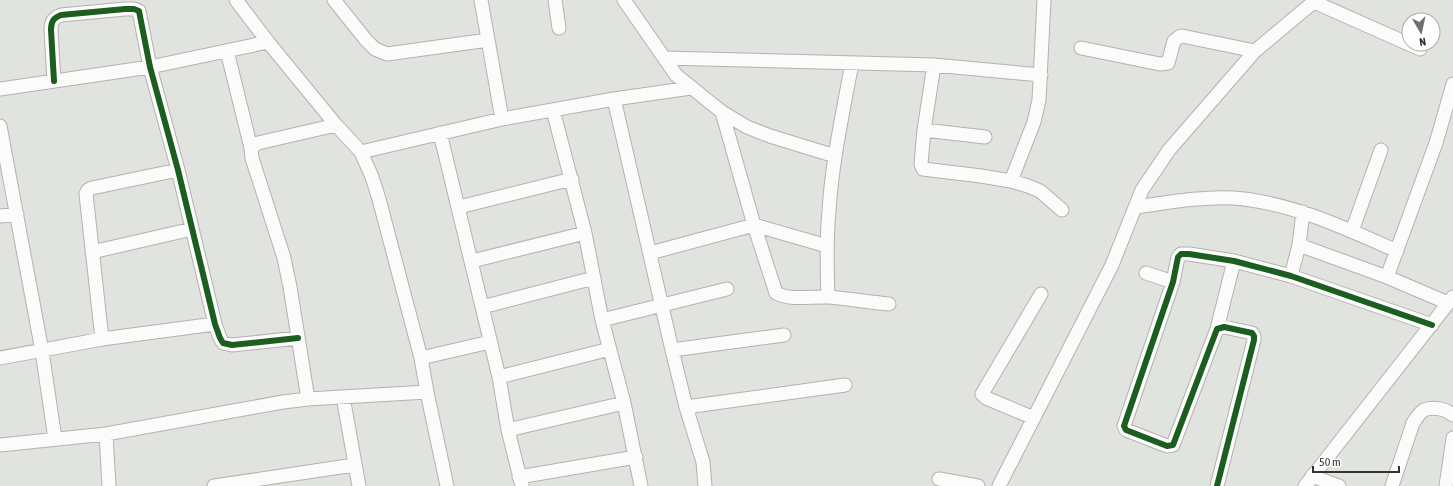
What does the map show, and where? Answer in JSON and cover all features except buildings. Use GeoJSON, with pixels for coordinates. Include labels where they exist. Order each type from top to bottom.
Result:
{"type":"FeatureCollection","features":[{"type":"Feature","properties":{"kind":"street"},"geometry":{"type":"LineString","coordinates":[[236,0],[268,42],[336,125],[361,152],[372,176],[421,358],[447,486]]}},
{"type":"Feature","properties":{"kind":"street"},"geometry":{"type":"LineString","coordinates":[[334,0],[366,40],[375,49],[387,54],[488,40]]}},
{"type":"Feature","properties":{"kind":"street"},"geometry":{"type":"LineString","coordinates":[[480,0],[502,119]]}},
{"type":"Feature","properties":{"kind":"street"},"geometry":{"type":"LineString","coordinates":[[556,0],[559,28]]}},
{"type":"Feature","properties":{"kind":"street"},"geometry":{"type":"LineString","coordinates":[[624,0],[676,75],[722,112],[747,127],[770,136],[835,156]]}},
{"type":"Feature","properties":{"kind":"street"},"geometry":{"type":"LineString","coordinates":[[1011,181],[1035,117],[1039,100],[1044,0]]}},
{"type":"Feature","properties":{"kind":"street"},"geometry":{"type":"LineString","coordinates":[[999,486],[1112,265],[1142,190],[1169,150],[1255,52],[1315,1],[1401,40]]}},
{"type":"Feature","properties":{"kind":"street"},"geometry":{"type":"LineString","coordinates":[[54,81],[51,23],[55,18],[61,15],[125,9],[134,9],[139,11],[150,67],[178,170],[215,324],[220,338],[223,343],[227,345],[298,338]]}},
{"type":"Feature","properties":{"kind":"street"},"geometry":{"type":"LineString","coordinates":[[1081,48],[1160,64],[1168,63],[1174,41],[1178,37],[1182,36],[1255,52]]}},
{"type":"Feature","properties":{"kind":"street"},"geometry":{"type":"LineString","coordinates":[[0,89],[150,67],[268,42]]}},
{"type":"Feature","properties":{"kind":"street"},"geometry":{"type":"LineString","coordinates":[[227,51],[251,148],[252,158],[284,258],[308,399]]}},
{"type":"Feature","properties":{"kind":"street"},"geometry":{"type":"LineString","coordinates":[[664,58],[934,65],[1041,75]]}},
{"type":"Feature","properties":{"kind":"street"},"geometry":{"type":"LineString","coordinates":[[828,297],[827,246],[829,210],[835,156],[852,63]]}},
{"type":"Feature","properties":{"kind":"street"},"geometry":{"type":"LineString","coordinates":[[934,65],[924,130],[921,164],[923,168],[1011,181],[1040,191],[1062,210]]}},
{"type":"Feature","properties":{"kind":"street"},"geometry":{"type":"LineString","coordinates":[[1387,276],[1398,251],[1450,105],[1453,84]]}},
{"type":"Feature","properties":{"kind":"street"},"geometry":{"type":"LineString","coordinates":[[361,152],[502,119],[614,99],[691,88]]}},
{"type":"Feature","properties":{"kind":"street"},"geometry":{"type":"LineString","coordinates":[[614,99],[672,350],[686,407],[703,462],[705,486]]}},
{"type":"Feature","properties":{"kind":"street"},"geometry":{"type":"LineString","coordinates":[[553,110],[586,233],[602,320],[624,403],[641,486]]}},
{"type":"Feature","properties":{"kind":"street"},"geometry":{"type":"LineString","coordinates":[[722,112],[754,225],[776,293],[781,296],[788,297],[828,297],[889,304]]}},
{"type":"Feature","properties":{"kind":"street"},"geometry":{"type":"LineString","coordinates":[[251,148],[258,143],[336,125]]}},
{"type":"Feature","properties":{"kind":"street"},"geometry":{"type":"LineString","coordinates":[[0,126],[42,351],[56,439]]}},
{"type":"Feature","properties":{"kind":"street"},"geometry":{"type":"LineString","coordinates":[[924,130],[985,137]]}},
{"type":"Feature","properties":{"kind":"street"},"geometry":{"type":"LineString","coordinates":[[440,133],[499,376],[508,430],[521,482],[636,457]]}},
{"type":"Feature","properties":{"kind":"street"},"geometry":{"type":"LineString","coordinates":[[1352,231],[1381,150]]}},
{"type":"Feature","properties":{"kind":"street"},"geometry":{"type":"LineString","coordinates":[[102,340],[86,194],[88,190],[178,170]]}},
{"type":"Feature","properties":{"kind":"street"},"geometry":{"type":"LineString","coordinates":[[459,207],[572,179]]}},
{"type":"Feature","properties":{"kind":"street"},"geometry":{"type":"LineString","coordinates":[[1136,207],[1199,199],[1231,198],[1258,201],[1303,212],[1398,251]]}},
{"type":"Feature","properties":{"kind":"street"},"geometry":{"type":"LineString","coordinates":[[1291,276],[1299,245],[1303,212]]}},
{"type":"Feature","properties":{"kind":"street"},"geometry":{"type":"LineString","coordinates":[[0,216],[17,214]]}},
{"type":"Feature","properties":{"kind":"street"},"geometry":{"type":"LineString","coordinates":[[650,254],[754,225],[827,246]]}},
{"type":"Feature","properties":{"kind":"street"},"geometry":{"type":"LineString","coordinates":[[92,252],[192,229]]}},
{"type":"Feature","properties":{"kind":"street"},"geometry":{"type":"LineString","coordinates":[[472,260],[586,233]]}},
{"type":"Feature","properties":{"kind":"street"},"geometry":{"type":"LineString","coordinates":[[1299,245],[1451,300],[1308,481],[1339,486]]}},
{"type":"Feature","properties":{"kind":"street"},"geometry":{"type":"LineString","coordinates":[[1234,261],[1217,329],[1173,445],[1167,446],[1126,430],[1125,423],[1173,282],[1178,257],[1181,254],[1234,261],[1291,276],[1432,325]]}},
{"type":"Feature","properties":{"kind":"street"},"geometry":{"type":"LineString","coordinates":[[1146,273],[1173,282]]}},
{"type":"Feature","properties":{"kind":"street"},"geometry":{"type":"LineString","coordinates":[[482,307],[594,278]]}},
{"type":"Feature","properties":{"kind":"street"},"geometry":{"type":"LineString","coordinates":[[602,320],[727,289]]}},
{"type":"Feature","properties":{"kind":"street"},"geometry":{"type":"LineString","coordinates":[[1034,418],[986,398],[982,394],[1041,294]]}},
{"type":"Feature","properties":{"kind":"street"},"geometry":{"type":"LineString","coordinates":[[0,358],[102,340],[215,324]]}},
{"type":"Feature","properties":{"kind":"street"},"geometry":{"type":"LineString","coordinates":[[1217,329],[1224,327],[1249,332],[1254,336],[1217,486]]}},
{"type":"Feature","properties":{"kind":"street"},"geometry":{"type":"LineString","coordinates":[[672,350],[784,335]]}},
{"type":"Feature","properties":{"kind":"street"},"geometry":{"type":"LineString","coordinates":[[421,358],[490,342]]}},
{"type":"Feature","properties":{"kind":"street"},"geometry":{"type":"LineString","coordinates":[[499,376],[610,349]]}},
{"type":"Feature","properties":{"kind":"street"},"geometry":{"type":"LineString","coordinates":[[686,407],[845,385]]}},
{"type":"Feature","properties":{"kind":"street"},"geometry":{"type":"LineString","coordinates":[[0,445],[106,434],[283,402],[308,399],[427,392]]}},
{"type":"Feature","properties":{"kind":"street"},"geometry":{"type":"LineString","coordinates":[[343,397],[354,465],[359,486]]}},
{"type":"Feature","properties":{"kind":"street"},"geometry":{"type":"LineString","coordinates":[[508,430],[624,403]]}},
{"type":"Feature","properties":{"kind":"street"},"geometry":{"type":"LineString","coordinates":[[1392,486],[1413,423],[1419,415],[1423,411],[1435,408],[1450,412],[1453,415]]}},
{"type":"Feature","properties":{"kind":"street"},"geometry":{"type":"LineString","coordinates":[[106,434],[110,486]]}},
{"type":"Feature","properties":{"kind":"street"},"geometry":{"type":"LineString","coordinates":[[1446,486],[1453,438]]}},
{"type":"Feature","properties":{"kind":"street"},"geometry":{"type":"LineString","coordinates":[[214,486],[263,482],[354,465]]}},
{"type":"Feature","properties":{"kind":"street"},"geometry":{"type":"LineString","coordinates":[[939,479],[978,486]]}},
{"type":"Feature","properties":{"kind":"cycle path"},"geometry":{"type":"LineString","coordinates":[[54,81],[51,25],[56,17],[61,15],[125,9],[134,9],[139,11],[150,67],[178,170],[215,324],[220,338],[223,343],[232,345],[298,338]]}},
{"type":"Feature","properties":{"kind":"cycle path"},"geometry":{"type":"LineString","coordinates":[[1217,486],[1254,340],[1252,333],[1224,327],[1217,329],[1173,445],[1167,446],[1126,430],[1124,426],[1173,282],[1178,257],[1181,254],[1234,261],[1291,276],[1432,325]]}}]}
